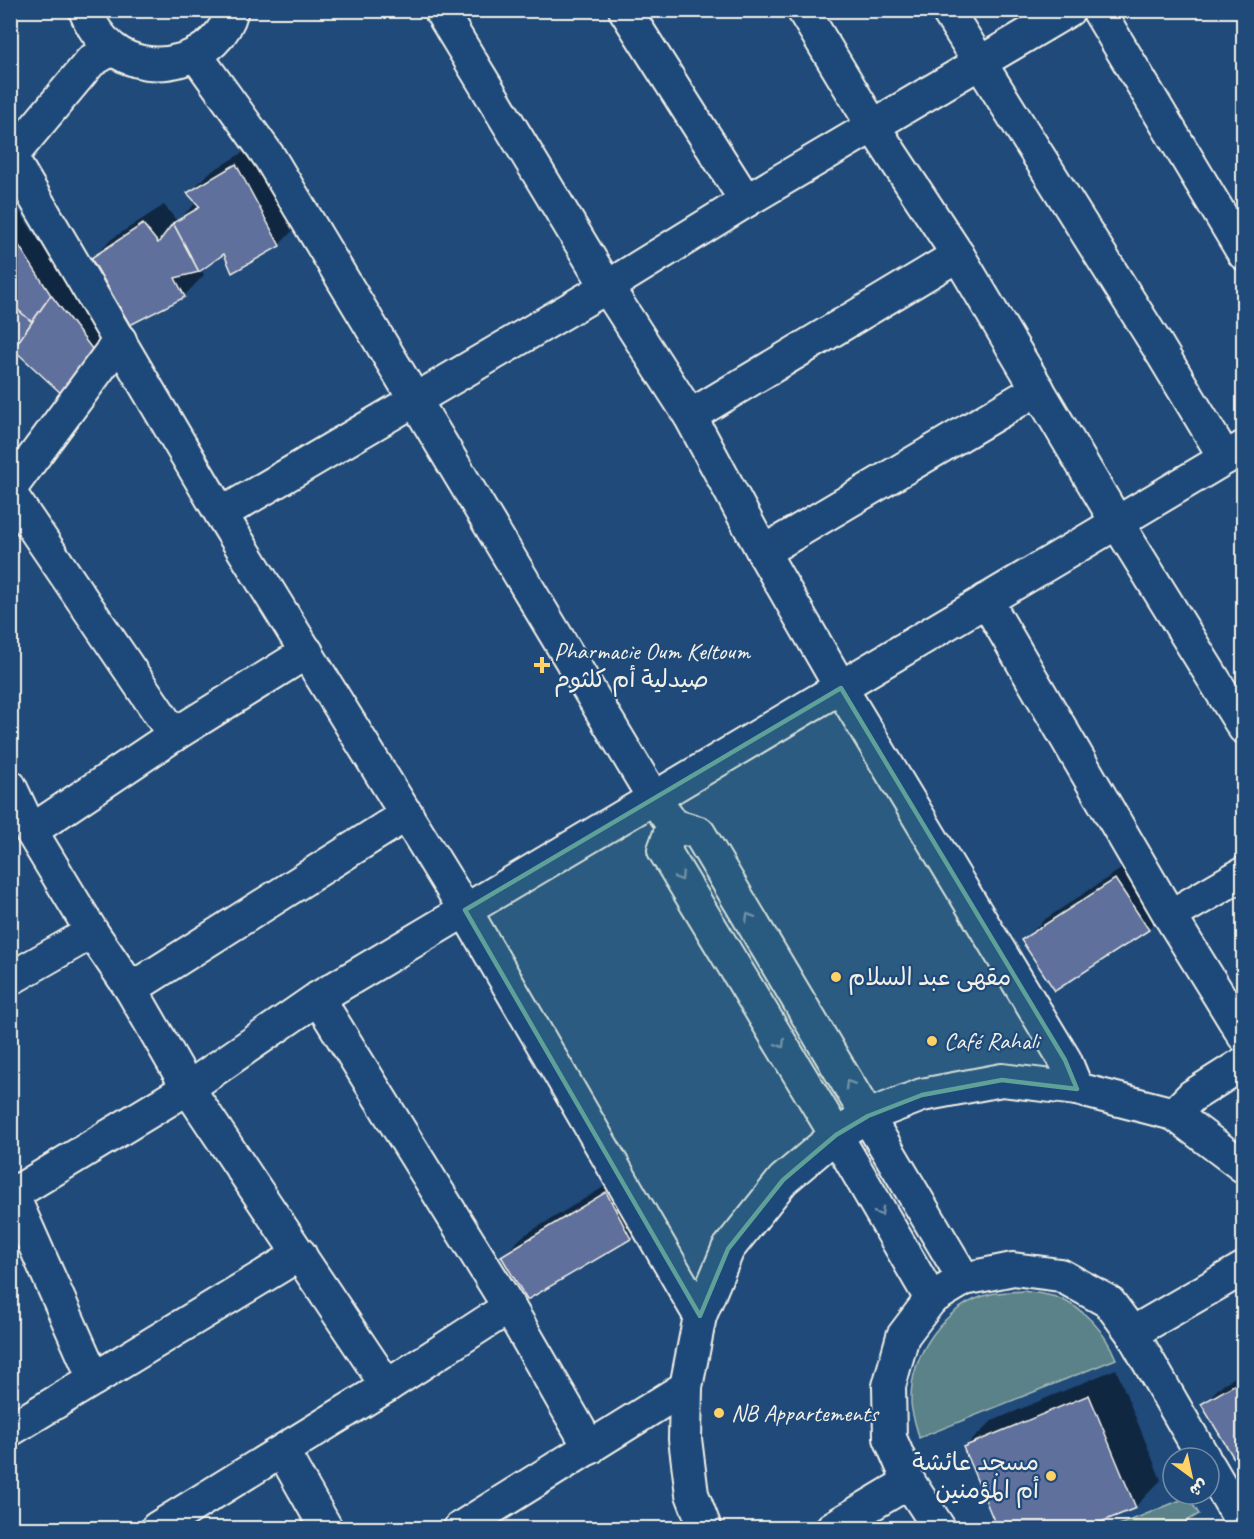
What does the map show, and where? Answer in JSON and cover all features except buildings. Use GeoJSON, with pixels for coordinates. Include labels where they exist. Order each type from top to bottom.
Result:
{"type":"FeatureCollection","features":[{"type":"Feature","properties":{"kind":"street"},"geometry":{"type":"LineString","coordinates":[[85,10],[96,32],[112,49],[132,59],[153,64],[175,62],[196,55],[216,39],[230,18],[232,10]]}},
{"type":"Feature","properties":{"kind":"street"},"geometry":{"type":"LineString","coordinates":[[440,10],[607,287],[690,416],[763,552],[841,688],[1065,1059],[1077,1089]]}},
{"type":"Feature","properties":{"kind":"street"},"geometry":{"type":"LineString","coordinates":[[625,10],[746,201]]}},
{"type":"Feature","properties":{"kind":"street"},"geometry":{"type":"LineString","coordinates":[[803,10],[873,126],[958,255],[1116,521],[1242,721]]}},
{"type":"Feature","properties":{"kind":"street"},"geometry":{"type":"LineString","coordinates":[[94,1379],[11,1193],[188,1088],[318,998],[1234,452],[1157,345],[978,63],[947,10]]}},
{"type":"Feature","properties":{"kind":"street"},"geometry":{"type":"LineString","coordinates":[[221,514],[607,287],[746,201],[1069,10]]}},
{"type":"Feature","properties":{"kind":"street"},"geometry":{"type":"LineString","coordinates":[[1098,10],[1244,254]]}},
{"type":"Feature","properties":{"kind":"street"},"geometry":{"type":"LineString","coordinates":[[112,49],[92,61],[11,158],[221,514],[465,910],[700,1316]]}},
{"type":"Feature","properties":{"kind":"street"},"geometry":{"type":"LineString","coordinates":[[196,55],[270,158],[653,797],[673,825],[699,833],[964,1279]]}},
{"type":"Feature","properties":{"kind":"street"},"geometry":{"type":"LineString","coordinates":[[690,416],[958,255]]}},
{"type":"Feature","properties":{"kind":"street"},"geometry":{"type":"LineString","coordinates":[[120,340],[10,491],[174,735]]}},
{"type":"Feature","properties":{"kind":"street"},"geometry":{"type":"LineString","coordinates":[[763,552],[1038,389]]}},
{"type":"Feature","properties":{"kind":"street"},"geometry":{"type":"LineString","coordinates":[[986,600],[1170,916],[1244,1036]]}},
{"type":"Feature","properties":{"kind":"street"},"geometry":{"type":"LineString","coordinates":[[31,831],[174,735],[307,652]]}},
{"type":"Feature","properties":{"kind":"street"},"geometry":{"type":"LineString","coordinates":[[10,786],[31,831],[92,932],[131,989],[188,1088],[387,1386]]}},
{"type":"Feature","properties":{"kind":"street"},"geometry":{"type":"LineString","coordinates":[[131,989],[407,814]]}},
{"type":"Feature","properties":{"kind":"street"},"geometry":{"type":"LineString","coordinates":[[673,825],[664,850],[836,1135],[931,1299]]}},
{"type":"Feature","properties":{"kind":"street"},"geometry":{"type":"LineString","coordinates":[[1170,916],[1244,873]]}},
{"type":"Feature","properties":{"kind":"street"},"geometry":{"type":"LineString","coordinates":[[10,979],[92,932]]}},
{"type":"Feature","properties":{"kind":"street"},"geometry":{"type":"LineString","coordinates":[[318,998],[509,1307],[590,1448]]}},
{"type":"Feature","properties":{"kind":"street"},"geometry":{"type":"LineString","coordinates":[[1174,1114],[1192,1096],[1244,1063]]}},
{"type":"Feature","properties":{"kind":"street"},"geometry":{"type":"LineString","coordinates":[[705,1528],[692,1494],[685,1439],[686,1387],[700,1316],[728,1248],[783,1180],[836,1135],[868,1116],[922,1095],[1002,1080],[1077,1089],[1174,1114],[1244,1167]]}},
{"type":"Feature","properties":{"kind":"street"},"geometry":{"type":"LineString","coordinates":[[10,1430],[300,1254]]}},
{"type":"Feature","properties":{"kind":"street"},"geometry":{"type":"LineString","coordinates":[[1132,1333],[1244,1268]]}},
{"type":"Feature","properties":{"kind":"street"},"geometry":{"type":"LineString","coordinates":[[939,1528],[909,1482],[890,1438],[889,1386],[903,1336],[931,1299],[964,1279],[1013,1269],[1060,1275],[1109,1302],[1132,1333],[1197,1446]]}},
{"type":"Feature","properties":{"kind":"street"},"geometry":{"type":"LineString","coordinates":[[158,1528],[283,1452],[509,1307]]}},
{"type":"Feature","properties":{"kind":"street"},"geometry":{"type":"LineString","coordinates":[[460,1528],[686,1387]]}},
{"type":"Feature","properties":{"kind":"street"},"geometry":{"type":"LineString","coordinates":[[283,1452],[326,1528]]}},
{"type":"Feature","properties":{"kind":"street"},"geometry":{"type":"LineString","coordinates":[[832,1528],[909,1482]]}},
{"type":"Feature","properties":{"kind":"street"},"geometry":{"type":"LineString","coordinates":[[1221,1487],[1244,1526]]}},
{"type":"Feature","properties":{"kind":"highlighted area"},"geometry":{"type":"Polygon","coordinates":[[[841,688],[1065,1060],[1077,1089],[1002,1080],[922,1095],[868,1116],[836,1135],[783,1180],[728,1249],[700,1316],[465,910],[841,688]]]}},
{"type":"Feature","properties":{"kind":"green space"},"geometry":{"type":"Polygon","coordinates":[[[1023,1291],[1056,1297],[1085,1314],[1100,1330],[1116,1359],[919,1438],[911,1406],[912,1384],[923,1350],[933,1334],[959,1309],[974,1300],[991,1294],[1023,1291]]]}},
{"type":"Feature","properties":{"kind":"green space"},"geometry":{"type":"Polygon","coordinates":[[[1166,1506],[1194,1506],[1199,1514],[1175,1528],[1112,1528],[1166,1506]]]}},
{"type":"Feature","properties":{"kind":"place","name":"Pharmacie Oum Keltoum صيدلية أم كلثوم"},"geometry":{"type":"Point","coordinates":[542,665]}},
{"type":"Feature","properties":{"kind":"place","name":"مقهى عبد السلام"},"geometry":{"type":"Point","coordinates":[836,977]}},
{"type":"Feature","properties":{"kind":"place","name":"Café Rahali"},"geometry":{"type":"Point","coordinates":[932,1041]}},
{"type":"Feature","properties":{"kind":"place","name":"NB Appartements"},"geometry":{"type":"Point","coordinates":[719,1413]}},
{"type":"Feature","properties":{"kind":"place","name":"مسجد عائشة أم المؤمنين"},"geometry":{"type":"Point","coordinates":[1051,1476]}}]}
